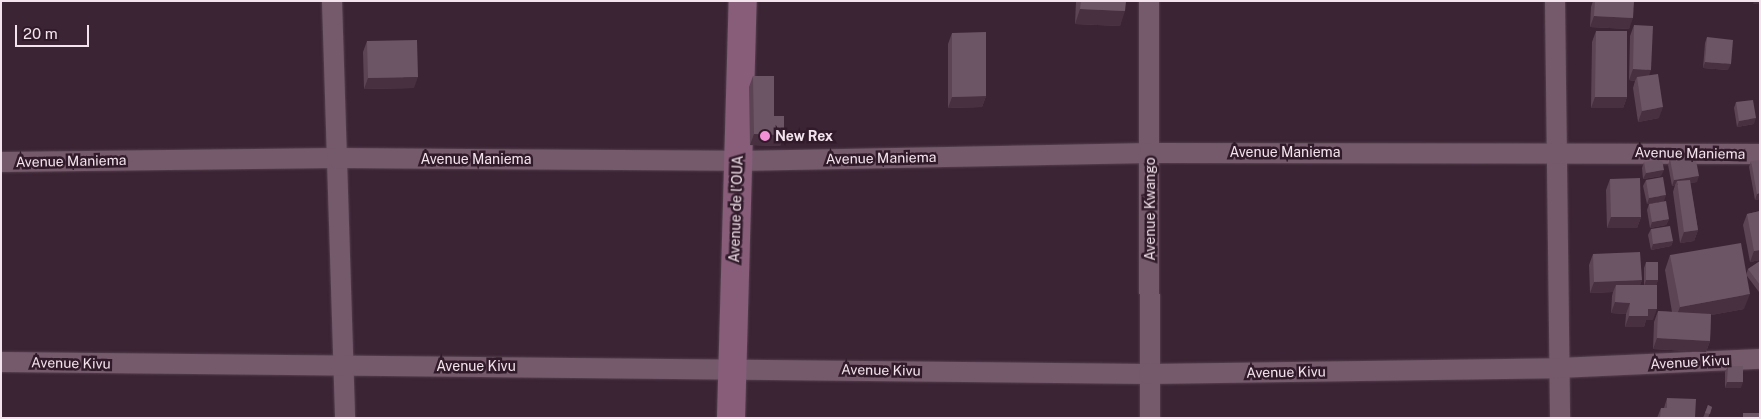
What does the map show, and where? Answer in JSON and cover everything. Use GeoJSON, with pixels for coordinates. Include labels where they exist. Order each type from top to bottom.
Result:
{"type":"FeatureCollection","features":[{"type":"Feature","properties":{"kind":"street"},"geometry":{"type":"LineString","coordinates":[[332,1],[345,418]]}},
{"type":"Feature","properties":{"kind":"street","name":"Avenue de l’OUA"},"geometry":{"type":"LineString","coordinates":[[731,418],[743,1]]}},
{"type":"Feature","properties":{"kind":"street","name":"Avenue Kwango"},"geometry":{"type":"LineString","coordinates":[[1149,1],[1150,418]]}},
{"type":"Feature","properties":{"kind":"street"},"geometry":{"type":"LineString","coordinates":[[1556,1],[1560,418]]}},
{"type":"Feature","properties":{"kind":"street","name":"Avenue Maniema"},"geometry":{"type":"LineString","coordinates":[[1,162],[337,158],[738,161],[1150,153],[1557,151],[1760,154]]}},
{"type":"Feature","properties":{"kind":"street","name":"Avenue Kivu"},"geometry":{"type":"LineString","coordinates":[[1,362],[731,368],[1149,374],[1559,368],[1760,358]]}},
{"type":"Feature","properties":{"kind":"building"},"geometry":{"type":"Polygon","coordinates":[[[1081,1],[1126,1],[1125,11],[1080,9],[1081,1]]]}},
{"type":"Feature","properties":{"kind":"building"},"geometry":{"type":"Polygon","coordinates":[[[1595,1],[1634,1],[1633,18],[1594,16],[1595,1]]]}},
{"type":"Feature","properties":{"kind":"building"},"geometry":{"type":"Polygon","coordinates":[[[1634,25],[1653,26],[1651,70],[1633,69],[1634,25]]]}},
{"type":"Feature","properties":{"kind":"building"},"geometry":{"type":"Polygon","coordinates":[[[1596,31],[1627,31],[1627,97],[1595,97],[1596,31]]]}},
{"type":"Feature","properties":{"kind":"building"},"geometry":{"type":"Polygon","coordinates":[[[986,32],[986,96],[952,97],[952,33],[986,32]]]}},
{"type":"Feature","properties":{"kind":"building"},"geometry":{"type":"Polygon","coordinates":[[[1707,37],[1733,40],[1731,64],[1705,62],[1707,37]]]}},
{"type":"Feature","properties":{"kind":"building"},"geometry":{"type":"Polygon","coordinates":[[[417,40],[418,77],[368,78],[367,41],[417,40]]]}},
{"type":"Feature","properties":{"kind":"building"},"geometry":{"type":"Polygon","coordinates":[[[1658,74],[1663,107],[1642,111],[1637,77],[1658,74]]]}},
{"type":"Feature","properties":{"kind":"building"},"geometry":{"type":"Polygon","coordinates":[[[753,76],[774,76],[774,116],[784,116],[784,135],[754,134],[753,76]]]}},
{"type":"Feature","properties":{"kind":"building"},"geometry":{"type":"Polygon","coordinates":[[[1753,100],[1756,118],[1739,121],[1736,102],[1753,100]]]}},
{"type":"Feature","properties":{"kind":"building"},"geometry":{"type":"Polygon","coordinates":[[[1695,155],[1699,176],[1674,180],[1670,159],[1695,155]]]}},
{"type":"Feature","properties":{"kind":"building"},"geometry":{"type":"Polygon","coordinates":[[[1662,159],[1664,170],[1646,173],[1644,162],[1662,159]]]}},
{"type":"Feature","properties":{"kind":"building"},"geometry":{"type":"Polygon","coordinates":[[[1760,160],[1760,193],[1757,194],[1751,161],[1760,160]]]}},
{"type":"Feature","properties":{"kind":"building"},"geometry":{"type":"Polygon","coordinates":[[[1663,177],[1666,195],[1649,198],[1646,180],[1663,177]]]}},
{"type":"Feature","properties":{"kind":"building"},"geometry":{"type":"Polygon","coordinates":[[[1640,178],[1641,217],[1611,217],[1610,179],[1640,178]]]}},
{"type":"Feature","properties":{"kind":"building"},"geometry":{"type":"Polygon","coordinates":[[[1690,180],[1698,230],[1684,232],[1677,181],[1690,180]]]}},
{"type":"Feature","properties":{"kind":"building"},"geometry":{"type":"Polygon","coordinates":[[[1666,201],[1669,219],[1652,222],[1649,204],[1666,201]]]}},
{"type":"Feature","properties":{"kind":"building"},"geometry":{"type":"Polygon","coordinates":[[[1760,211],[1760,250],[1754,251],[1747,214],[1760,211]]]}},
{"type":"Feature","properties":{"kind":"building"},"geometry":{"type":"Polygon","coordinates":[[[1670,226],[1673,241],[1653,244],[1651,229],[1670,226]]]}},
{"type":"Feature","properties":{"kind":"building"},"geometry":{"type":"Polygon","coordinates":[[[1741,243],[1750,294],[1680,307],[1670,255],[1741,243]]]}},
{"type":"Feature","properties":{"kind":"building"},"geometry":{"type":"Polygon","coordinates":[[[1640,252],[1642,280],[1594,282],[1593,254],[1640,252]]]}},
{"type":"Feature","properties":{"kind":"building"},"geometry":{"type":"Polygon","coordinates":[[[1760,261],[1760,285],[1748,269],[1760,261]]]}},
{"type":"Feature","properties":{"kind":"building"},"geometry":{"type":"Polygon","coordinates":[[[1646,262],[1658,262],[1658,280],[1646,280],[1646,262]]]}},
{"type":"Feature","properties":{"kind":"building"},"geometry":{"type":"Polygon","coordinates":[[[1616,285],[1657,285],[1657,309],[1648,309],[1648,316],[1629,316],[1630,303],[1615,302],[1616,285]]]}},
{"type":"Feature","properties":{"kind":"building"},"geometry":{"type":"Polygon","coordinates":[[[1658,311],[1711,314],[1710,341],[1657,338],[1658,311]]]}},
{"type":"Feature","properties":{"kind":"building"},"geometry":{"type":"Polygon","coordinates":[[[1728,366],[1743,366],[1743,382],[1727,382],[1728,366]]]}},
{"type":"Feature","properties":{"kind":"building"},"geometry":{"type":"Polygon","coordinates":[[[1667,398],[1696,399],[1695,418],[1660,418],[1661,408],[1667,408],[1667,398]]]}},
{"type":"Feature","properties":{"kind":"building"},"geometry":{"type":"Polygon","coordinates":[[[1708,405],[1712,407],[1710,414],[1705,413],[1708,405]]]}},
{"type":"Feature","properties":{"kind":"building"},"geometry":{"type":"Polygon","coordinates":[[[1743,413],[1760,413],[1760,418],[1743,418],[1743,413]]]}},
{"type":"Feature","properties":{"kind":"place","name":"New Rex"},"geometry":{"type":"Point","coordinates":[765,136]}}]}
